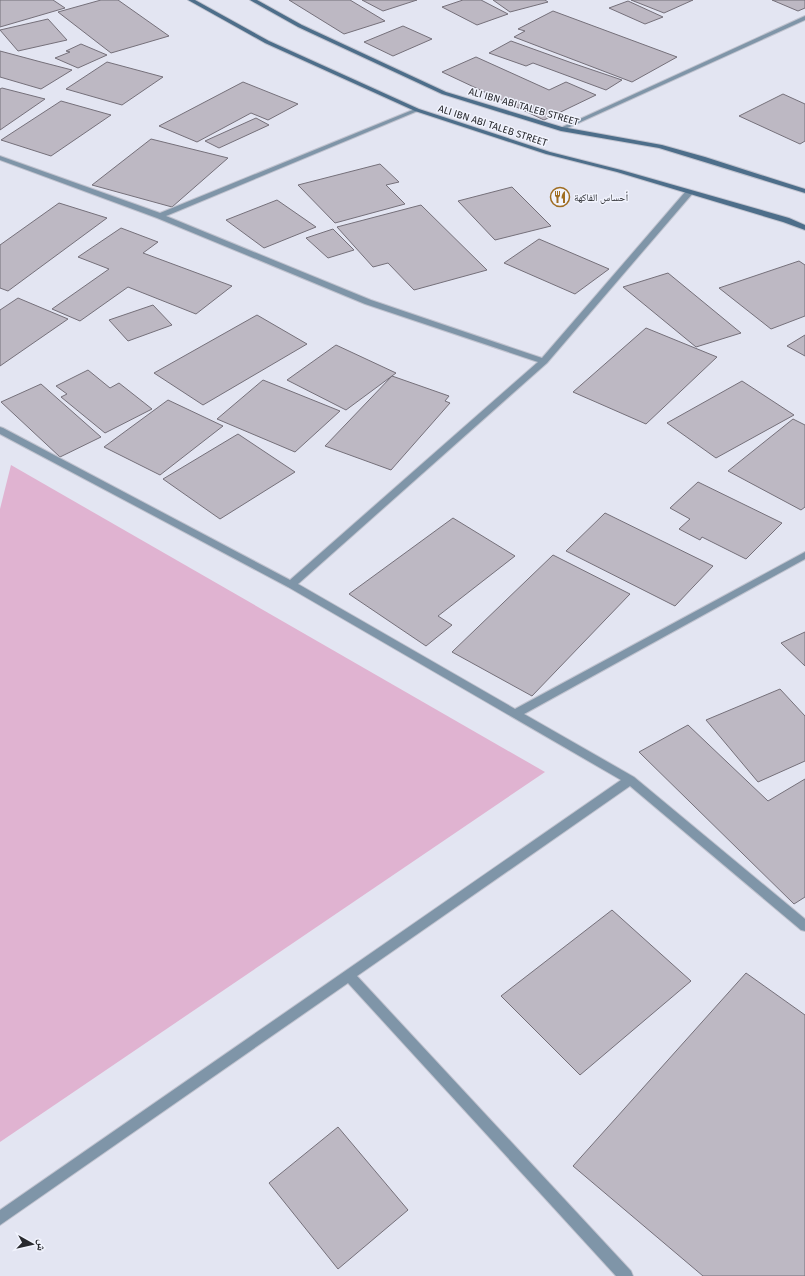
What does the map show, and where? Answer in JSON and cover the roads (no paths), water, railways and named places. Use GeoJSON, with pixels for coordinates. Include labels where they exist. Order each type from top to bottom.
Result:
{"type":"FeatureCollection","features":[{"type":"Feature","properties":{"kind":"main road","name":"ALI IBN ABI TALEB STREET"},"geometry":{"type":"LineString","coordinates":[[191,0],[267,42],[417,110],[498,138],[786,220],[805,228]]}},
{"type":"Feature","properties":{"kind":"main road","name":"ALI IBN ABI TALEB STREET"},"geometry":{"type":"LineString","coordinates":[[253,0],[300,26],[444,94],[561,129],[660,146],[703,158],[805,192]]}},
{"type":"Feature","properties":{"kind":"street"},"geometry":{"type":"LineString","coordinates":[[561,129],[805,18]]}},
{"type":"Feature","properties":{"kind":"street"},"geometry":{"type":"LineString","coordinates":[[160,216],[417,110]]}},
{"type":"Feature","properties":{"kind":"street"},"geometry":{"type":"LineString","coordinates":[[0,158],[160,216],[368,302],[544,361]]}},
{"type":"Feature","properties":{"kind":"street"},"geometry":{"type":"LineString","coordinates":[[291,585],[544,361],[689,193]]}},
{"type":"Feature","properties":{"kind":"street"},"geometry":{"type":"LineString","coordinates":[[0,430],[291,585],[630,780],[805,926]]}},
{"type":"Feature","properties":{"kind":"street"},"geometry":{"type":"LineString","coordinates":[[515,714],[805,555]]}},
{"type":"Feature","properties":{"kind":"street"},"geometry":{"type":"LineString","coordinates":[[0,1218],[630,780]]}},
{"type":"Feature","properties":{"kind":"street"},"geometry":{"type":"LineString","coordinates":[[348,976],[626,1276]]}},
{"type":"Feature","properties":{"kind":"place","name":"أحساس الفاكهة"},"geometry":{"type":"Point","coordinates":[560,197]}}]}
